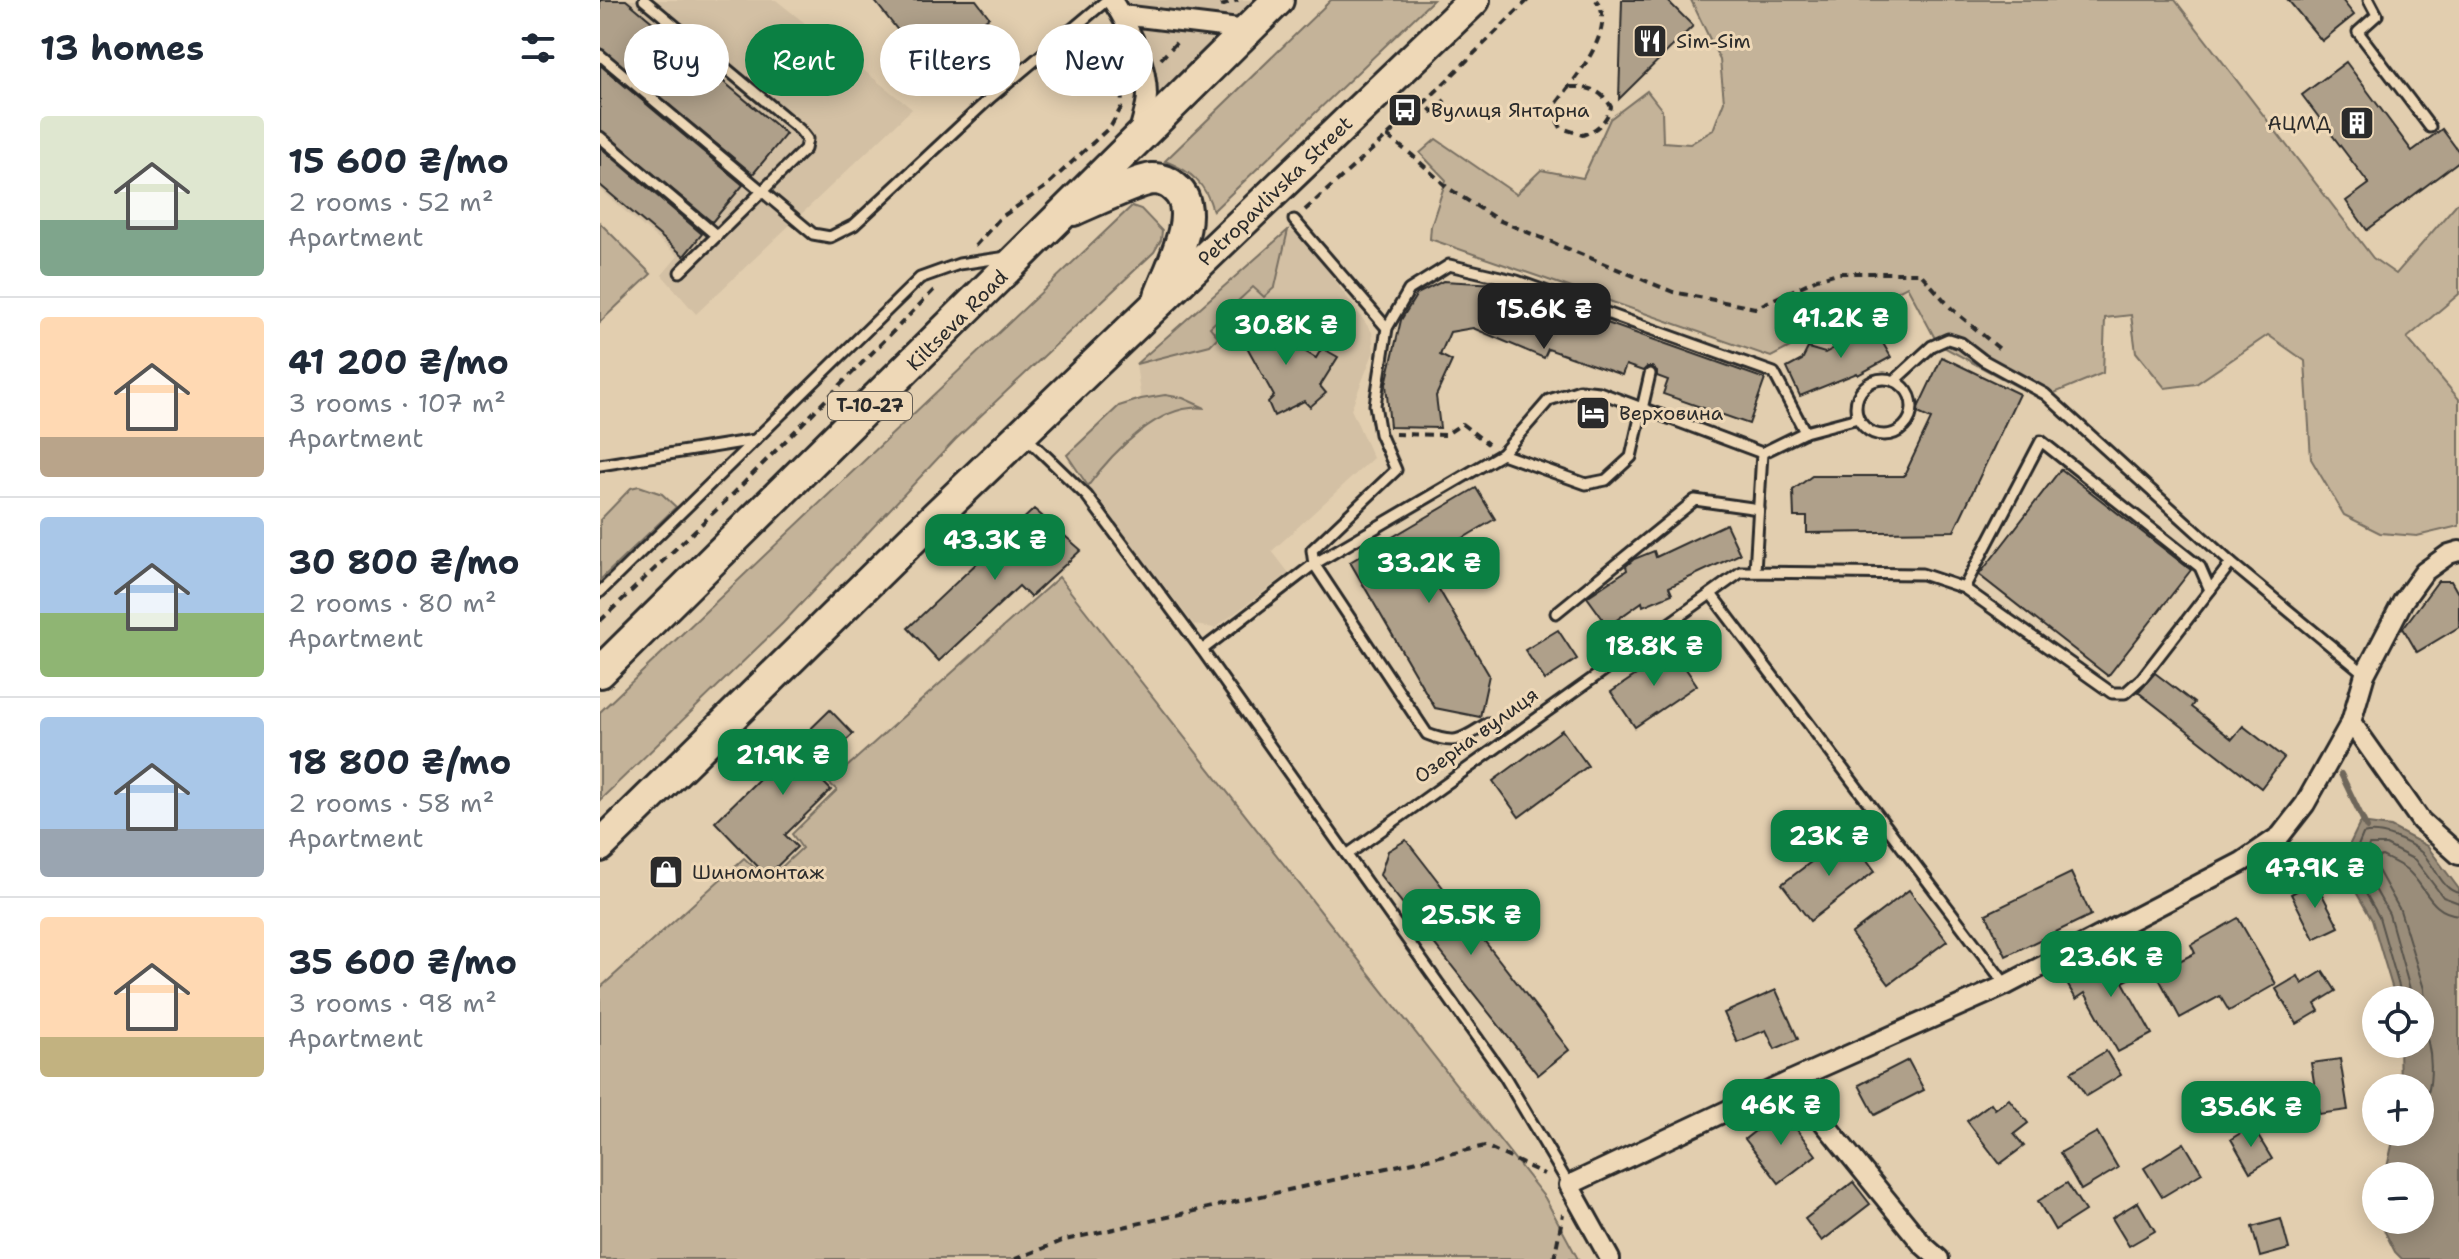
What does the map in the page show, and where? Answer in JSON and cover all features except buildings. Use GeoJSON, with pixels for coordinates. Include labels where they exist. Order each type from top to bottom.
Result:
{"type":"FeatureCollection","features":[{"type":"Feature","properties":{"kind":"highway","name":"Kiltseva Road"},"geometry":{"type":"LineString","coordinates":[[600,672],[1278,0]]}},
{"type":"Feature","properties":{"kind":"highway","name":"Petropavlivska Street"},"geometry":{"type":"LineString","coordinates":[[600,846],[1063,393],[1474,0]]}},
{"type":"Feature","properties":{"kind":"highway"},"geometry":{"type":"LineString","coordinates":[[1062,214],[1152,179],[1167,181],[1181,192],[1188,206],[1188,222],[1157,305]]}},
{"type":"Feature","properties":{"kind":"street"},"geometry":{"type":"LineString","coordinates":[[1113,5],[1186,23],[1247,30]]}},
{"type":"Feature","properties":{"kind":"street"},"geometry":{"type":"LineString","coordinates":[[1113,5],[1122,24]]}},
{"type":"Feature","properties":{"kind":"street"},"geometry":{"type":"LineString","coordinates":[[1137,138],[1147,96]]}},
{"type":"Feature","properties":{"kind":"street"},"geometry":{"type":"LineString","coordinates":[[1610,1259],[1569,1185],[1790,1081],[2006,985],[2242,862],[2280,836],[2305,804],[2351,722],[2365,674],[2403,601],[2424,572],[2449,554],[2459,551]]}},
{"type":"Feature","properties":{"kind":"street"},"geometry":{"type":"LineString","coordinates":[[2351,722],[2421,821],[2459,855]]}},
{"type":"Feature","properties":{"kind":"street"},"geometry":{"type":"LineString","coordinates":[[1790,1081],[1923,1245],[1939,1259]]}},
{"type":"Feature","properties":{"kind":"lane"},"geometry":{"type":"LineString","coordinates":[[644,0],[807,139],[805,149],[680,272]]}},
{"type":"Feature","properties":{"kind":"lane"},"geometry":{"type":"LineString","coordinates":[[2369,0],[2377,15],[2358,32],[2430,127]]}},
{"type":"Feature","properties":{"kind":"lane"},"geometry":{"type":"LineString","coordinates":[[600,55],[813,234],[830,237],[854,225],[990,98],[1113,5]]}},
{"type":"Feature","properties":{"kind":"lane"},"geometry":{"type":"LineString","coordinates":[[600,137],[717,236]]}},
{"type":"Feature","properties":{"kind":"lane"},"geometry":{"type":"LineString","coordinates":[[1294,220],[1387,328]]}},
{"type":"Feature","properties":{"kind":"lane"},"geometry":{"type":"LineString","coordinates":[[600,592],[920,278],[959,264],[1023,254]]}},
{"type":"Feature","properties":{"kind":"lane"},"geometry":{"type":"LineString","coordinates":[[1488,723],[1458,742],[1444,741],[1427,734],[1314,564],[1312,550],[1396,470],[1380,434],[1375,405],[1387,328],[1409,290],[1449,265],[1517,281],[1661,337],[1774,373],[1805,432]]}},
{"type":"Feature","properties":{"kind":"lane"},"geometry":{"type":"LineString","coordinates":[[1894,381],[1932,346],[1948,339],[1961,343],[1983,360],[2045,394],[2231,563],[2365,674]]}},
{"type":"Feature","properties":{"kind":"lane"},"geometry":{"type":"LineString","coordinates":[[1502,454],[1586,484],[1606,480],[1631,457],[1650,374]]}},
{"type":"Feature","properties":{"kind":"lane"},"geometry":{"type":"LineString","coordinates":[[1885,379],[1894,381],[1908,393],[1911,412],[1903,427],[1896,432],[1878,434],[1858,418],[1857,399],[1868,384],[1885,379]]}},
{"type":"Feature","properties":{"kind":"lane"},"geometry":{"type":"LineString","coordinates":[[1202,650],[1314,564],[1502,454],[1549,400],[1580,390],[1599,392],[1762,453],[1805,432],[1858,418]]}},
{"type":"Feature","properties":{"kind":"lane"},"geometry":{"type":"LineString","coordinates":[[1023,435],[1087,496],[1202,650],[1505,1077],[1569,1185]]}},
{"type":"Feature","properties":{"kind":"lane"},"geometry":{"type":"LineString","coordinates":[[600,465],[755,440]]}},
{"type":"Feature","properties":{"kind":"lane"},"geometry":{"type":"LineString","coordinates":[[1964,588],[2041,441],[2200,567],[2210,590]]}},
{"type":"Feature","properties":{"kind":"lane"},"geometry":{"type":"LineString","coordinates":[[1755,571],[1762,453]]}},
{"type":"Feature","properties":{"kind":"lane"},"geometry":{"type":"LineString","coordinates":[[1556,613],[1695,500],[1759,509]]}},
{"type":"Feature","properties":{"kind":"lane","name":"Озерна вулиця"},"geometry":{"type":"LineString","coordinates":[[1347,855],[1741,572],[1922,574],[1964,588],[2112,693],[2125,693],[2142,678],[2231,563]]}},
{"type":"Feature","properties":{"kind":"lane"},"geometry":{"type":"LineString","coordinates":[[1711,594],[2006,985]]}},
{"type":"Feature","properties":{"kind":"path"},"geometry":{"type":"LineString","coordinates":[[1153,64],[1178,40],[1190,12],[1216,8],[1238,0]]}},
{"type":"Feature","properties":{"kind":"path"},"geometry":{"type":"LineString","coordinates":[[1294,220],[1424,103],[1528,0]]}},
{"type":"Feature","properties":{"kind":"path"},"geometry":{"type":"LineString","coordinates":[[1571,87],[1585,86],[1600,94],[1611,107],[1608,117],[1596,130],[1583,135],[1561,128],[1554,107],[1588,63],[1601,31],[1600,5],[1596,0]]}},
{"type":"Feature","properties":{"kind":"path"},"geometry":{"type":"LineString","coordinates":[[600,621],[734,493],[959,264],[1000,218],[1044,188],[1111,126],[1121,108],[1122,96]]}},
{"type":"Feature","properties":{"kind":"path"},"geometry":{"type":"LineString","coordinates":[[1424,103],[1433,112],[1445,100]]}},
{"type":"Feature","properties":{"kind":"path"},"geometry":{"type":"LineString","coordinates":[[1387,136],[1448,188],[1498,220],[1673,292],[1755,308],[1837,273],[1920,273],[1952,309],[2013,360]]}},
{"type":"Feature","properties":{"kind":"path"},"geometry":{"type":"LineString","coordinates":[[1380,434],[1445,435],[1462,424],[1502,454]]}},
{"type":"Feature","properties":{"kind":"path"},"geometry":{"type":"LineString","coordinates":[[1015,1259],[1065,1240],[1485,1146],[1569,1185],[1554,1259]]}},
{"type":"Feature","properties":{"kind":"shaded area"},"geometry":{"type":"Polygon","coordinates":[[[600,0],[776,0],[806,24],[745,24],[745,96],[864,96],[864,71],[880,83],[880,96],[896,96],[912,109],[696,314],[662,275],[678,256],[600,190],[600,0]]]}},
{"type":"Feature","properties":{"kind":"shaded area"},"geometry":{"type":"Polygon","coordinates":[[[1112,0],[1278,0],[1137,138],[1146,96],[1153,96],[1153,24],[1121,24],[1112,0]]]}},
{"type":"Feature","properties":{"kind":"shaded area"},"geometry":{"type":"Polygon","coordinates":[[[1331,0],[1433,0],[1213,211],[1202,186],[1182,169],[1165,161],[1331,0]]]}},
{"type":"Feature","properties":{"kind":"shaded area"},"geometry":{"type":"Polygon","coordinates":[[[1691,0],[2175,0],[2373,258],[2396,274],[2459,201],[2459,294],[2407,338],[2459,399],[2459,526],[2417,536],[2380,533],[2344,515],[2311,459],[2305,361],[2268,335],[2196,384],[2165,388],[2136,352],[2131,315],[2105,318],[2103,373],[2040,399],[1938,344],[1907,286],[1771,357],[1430,239],[1431,226],[1446,180],[1420,153],[1436,139],[1516,194],[1541,170],[1583,178],[1610,119],[1647,91],[1662,110],[1663,142],[1690,144],[1713,130],[1724,101],[1720,60],[1691,0]]]}},
{"type":"Feature","properties":{"kind":"shaded area"},"geometry":{"type":"Polygon","coordinates":[[[1132,206],[1141,209],[1162,231],[1154,252],[955,440],[783,623],[600,800],[600,712],[1132,206]]]}},
{"type":"Feature","properties":{"kind":"shaded area"},"geometry":{"type":"Polygon","coordinates":[[[600,223],[651,274],[600,322],[600,223]]]}},
{"type":"Feature","properties":{"kind":"shaded area"},"geometry":{"type":"Polygon","coordinates":[[[1288,230],[1305,239],[1372,332],[1374,351],[1351,409],[1373,458],[1272,551],[1289,573],[1215,628],[1194,625],[1088,486],[1102,468],[1147,425],[1190,406],[1201,407],[1183,398],[1165,395],[1141,399],[1136,364],[1288,230]]]}},
{"type":"Feature","properties":{"kind":"shaded area"},"geometry":{"type":"Polygon","coordinates":[[[1288,230],[1275,287],[1264,297],[1253,287],[1210,327],[1218,337],[1210,345],[1136,364],[1288,230]]]}},
{"type":"Feature","properties":{"kind":"shaded area"},"geometry":{"type":"Polygon","coordinates":[[[1165,395],[1183,398],[1205,408],[1188,408],[1155,421],[1124,445],[1088,486],[1067,455],[1119,406],[1165,395]]]}},
{"type":"Feature","properties":{"kind":"shaded area"},"geometry":{"type":"Polygon","coordinates":[[[639,486],[662,494],[676,507],[600,580],[600,520],[631,488],[639,486]]]}},
{"type":"Feature","properties":{"kind":"shaded area"},"geometry":{"type":"Polygon","coordinates":[[[1059,577],[1545,1198],[1578,1259],[600,1259],[600,988],[744,858],[768,880],[802,848],[792,834],[837,790],[829,783],[1059,577]]]}},
{"type":"Feature","properties":{"kind":"water"},"geometry":{"type":"Polygon","coordinates":[[[2360,823],[2391,827],[2427,846],[2459,889],[2459,1259],[2402,1259],[2386,1234],[2434,1234],[2434,1162],[2388,1162],[2392,1146],[2434,1146],[2434,1074],[2400,1074],[2399,1058],[2434,1058],[2434,986],[2392,986],[2372,920],[2340,864],[2360,823]]]}},
{"type":"Feature","properties":{"kind":"waterway"},"geometry":{"type":"LineString","coordinates":[[2341,774],[2367,828]]}},
{"type":"Feature","properties":{"kind":"place","name":"Sim-Sim"},"geometry":{"type":"Point","coordinates":[1650,41]}},
{"type":"Feature","properties":{"kind":"place","name":"Вулиця Янтарна"},"geometry":{"type":"Point","coordinates":[1405,110]}},
{"type":"Feature","properties":{"kind":"place","name":"АЦМД"},"geometry":{"type":"Point","coordinates":[2357,123]}},
{"type":"Feature","properties":{"kind":"place","name":"Верховина"},"geometry":{"type":"Point","coordinates":[1593,413]}},
{"type":"Feature","properties":{"kind":"place","name":"Шиномонтаж"},"geometry":{"type":"Point","coordinates":[666,872]}}]}
